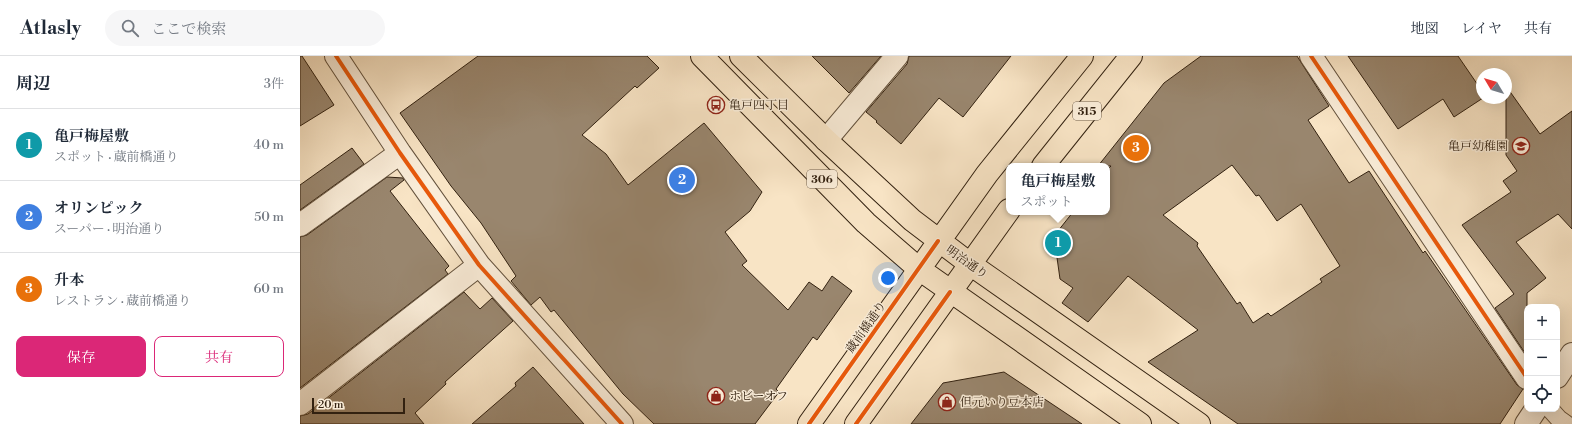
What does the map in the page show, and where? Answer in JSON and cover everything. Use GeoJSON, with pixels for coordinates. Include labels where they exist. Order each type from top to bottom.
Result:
{"type":"FeatureCollection","features":[{"type":"Feature","properties":{"kind":"main road","name":"306"},"geometry":{"type":"LineString","coordinates":[[702,56],[866,223],[919,269],[1140,424]]}},
{"type":"Feature","properties":{"kind":"main road","name":"明治通り"},"geometry":{"type":"LineString","coordinates":[[741,56],[886,197],[938,241],[1199,424]]}},
{"type":"Feature","properties":{"kind":"main road","name":"蔵前橋通り"},"geometry":{"type":"LineString","coordinates":[[810,424],[938,241],[988,174],[1082,56]]}},
{"type":"Feature","properties":{"kind":"main road","name":"315"},"geometry":{"type":"LineString","coordinates":[[1045,163],[1132,56]]}},
{"type":"Feature","properties":{"kind":"main road"},"geometry":{"type":"LineString","coordinates":[[856,424],[1006,214]]}},
{"type":"Feature","properties":{"kind":"street"},"geometry":{"type":"LineString","coordinates":[[336,56],[400,153],[479,265],[622,424]]}},
{"type":"Feature","properties":{"kind":"street"},"geometry":{"type":"LineString","coordinates":[[826,140],[897,56]]}},
{"type":"Feature","properties":{"kind":"street"},"geometry":{"type":"LineString","coordinates":[[1311,56],[1526,376]]}},
{"type":"Feature","properties":{"kind":"street"},"geometry":{"type":"LineString","coordinates":[[300,225],[400,153]]}},
{"type":"Feature","properties":{"kind":"street"},"geometry":{"type":"LineString","coordinates":[[300,404],[479,265]]}},
{"type":"Feature","properties":{"kind":"street"},"geometry":{"type":"LineString","coordinates":[[1558,376],[1572,354]]}},
{"type":"Feature","properties":{"kind":"street"},"geometry":{"type":"LineString","coordinates":[[1526,424],[1534,412]]}},
{"type":"Feature","properties":{"kind":"lane"},"geometry":{"type":"LineString","coordinates":[[1552,412],[1559,420],[1566,424]]}},
{"type":"Feature","properties":{"kind":"building"},"geometry":{"type":"Polygon","coordinates":[[[300,56],[302,56],[334,105],[300,126],[300,56]]]}},
{"type":"Feature","properties":{"kind":"building"},"geometry":{"type":"Polygon","coordinates":[[[478,56],[647,56],[659,68],[637,88],[635,86],[582,135],[606,154],[628,185],[704,123],[762,192],[750,211],[725,232],[747,261],[742,265],[788,310],[809,282],[822,291],[832,276],[852,291],[817,340],[813,337],[776,389],[779,392],[755,424],[654,424],[623,394],[554,310],[551,312],[540,297],[531,305],[511,281],[516,276],[481,223],[451,186],[400,113],[478,56]]]}},
{"type":"Feature","properties":{"kind":"building"},"geometry":{"type":"Polygon","coordinates":[[[812,56],[881,56],[849,93],[812,56]]]}},
{"type":"Feature","properties":{"kind":"building"},"geometry":{"type":"Polygon","coordinates":[[[909,56],[1011,56],[963,117],[939,98],[901,144],[866,112],[907,64],[909,56]]]}},
{"type":"Feature","properties":{"kind":"building"},"geometry":{"type":"Polygon","coordinates":[[[1201,56],[1297,56],[1329,106],[1308,120],[1349,183],[1369,171],[1423,253],[1425,251],[1517,385],[1523,389],[1500,424],[1238,424],[1148,362],[1198,330],[1128,276],[1088,322],[1062,303],[1073,288],[1060,279],[1054,236],[1071,215],[1110,215],[1111,166],[1110,163],[1100,163],[1164,83],[1201,56]],[[1232,165],[1163,215],[1198,243],[1197,246],[1237,304],[1240,302],[1253,323],[1268,313],[1271,316],[1322,282],[1320,279],[1340,266],[1301,204],[1277,221],[1259,195],[1256,196],[1232,165]]]}},
{"type":"Feature","properties":{"kind":"building"},"geometry":{"type":"Polygon","coordinates":[[[1348,56],[1458,56],[1476,82],[1476,103],[1454,117],[1443,99],[1398,129],[1348,56]]]}},
{"type":"Feature","properties":{"kind":"building"},"geometry":{"type":"Polygon","coordinates":[[[1512,94],[1540,134],[1572,111],[1572,229],[1558,214],[1516,242],[1546,278],[1527,293],[1527,304],[1524,304],[1524,352],[1495,308],[1514,294],[1462,225],[1511,192],[1503,181],[1517,171],[1506,155],[1506,104],[1512,104],[1512,94]]]}},
{"type":"Feature","properties":{"kind":"building"},"geometry":{"type":"Polygon","coordinates":[[[352,148],[364,164],[300,210],[300,185],[352,148]]]}},
{"type":"Feature","properties":{"kind":"building"},"geometry":{"type":"Polygon","coordinates":[[[387,177],[403,178],[404,180],[390,191],[449,266],[445,270],[448,274],[300,388],[300,237],[307,235],[387,177]]]}},
{"type":"Feature","properties":{"kind":"building"},"geometry":{"type":"Polygon","coordinates":[[[464,292],[480,309],[492,298],[513,321],[445,382],[446,384],[415,413],[424,424],[300,424],[300,416],[308,414],[464,292]]]}},
{"type":"Feature","properties":{"kind":"building"},"geometry":{"type":"Polygon","coordinates":[[[533,367],[584,424],[472,424],[516,386],[515,383],[533,367]]]}},
{"type":"Feature","properties":{"kind":"building"},"geometry":{"type":"Polygon","coordinates":[[[1004,372],[1082,424],[911,424],[943,383],[1004,372]]]}},
{"type":"Feature","properties":{"kind":"cycle path"},"geometry":{"type":"LineString","coordinates":[[336,56],[400,153],[479,265],[622,424]]}},
{"type":"Feature","properties":{"kind":"cycle path"},"geometry":{"type":"LineString","coordinates":[[1311,56],[1526,376]]}},
{"type":"Feature","properties":{"kind":"cycle path"},"geometry":{"type":"LineString","coordinates":[[809,424],[938,241]]}},
{"type":"Feature","properties":{"kind":"cycle path"},"geometry":{"type":"LineString","coordinates":[[856,424],[950,292]]}},
{"type":"Feature","properties":{"kind":"place","name":"亀戸四丁目"},"geometry":{"type":"Point","coordinates":[716,105]}},
{"type":"Feature","properties":{"kind":"place","name":"亀戸幼稚園"},"geometry":{"type":"Point","coordinates":[1521,146]}},
{"type":"Feature","properties":{"kind":"place","name":"升本"},"geometry":{"type":"Point","coordinates":[1136,148]}},
{"type":"Feature","properties":{"kind":"place","name":"オリンピック"},"geometry":{"type":"Point","coordinates":[682,180]}},
{"type":"Feature","properties":{"kind":"place","name":"亀戸梅屋敷"},"geometry":{"type":"Point","coordinates":[1058,243]}},
{"type":"Feature","properties":{"kind":"place","name":"ホビーオフ"},"geometry":{"type":"Point","coordinates":[716,396]}},
{"type":"Feature","properties":{"kind":"place","name":"但元いり豆本店"},"geometry":{"type":"Point","coordinates":[947,402]}}]}
